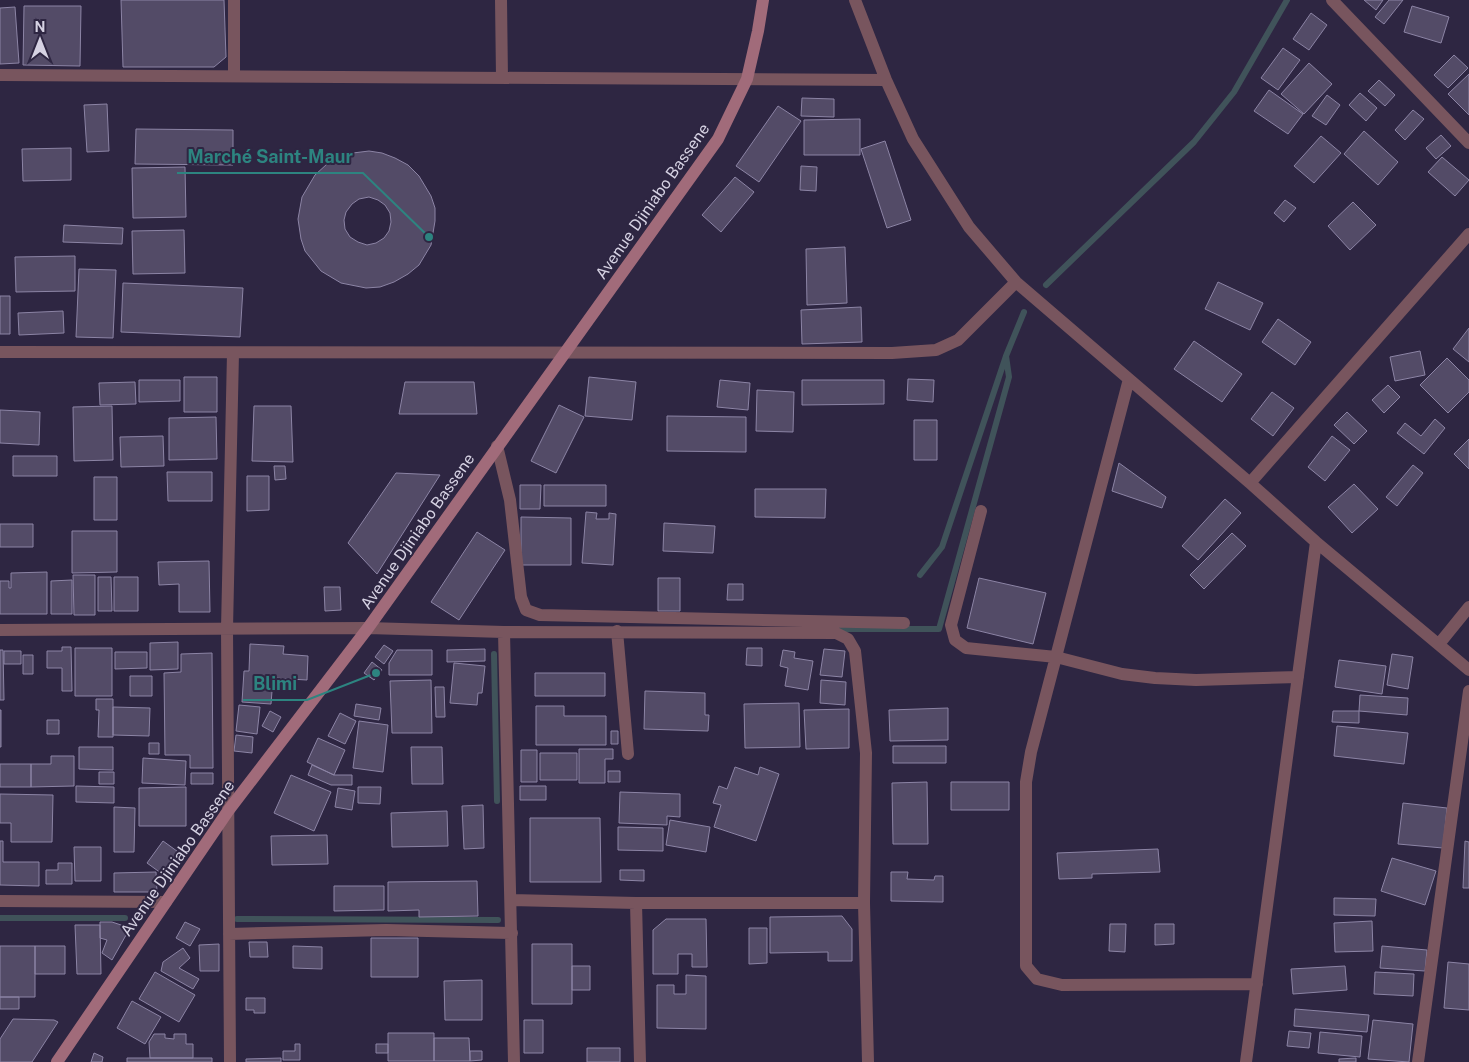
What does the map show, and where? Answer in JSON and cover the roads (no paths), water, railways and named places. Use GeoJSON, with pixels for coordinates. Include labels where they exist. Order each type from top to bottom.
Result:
{"type":"FeatureCollection","features":[{"type":"Feature","properties":{"kind":"main road","name":"Avenue Djiniabo Bassene"},"geometry":{"type":"LineString","coordinates":[[57,1062],[228,811],[368,628],[562,354],[718,139],[747,78],[763,0]]}},
{"type":"Feature","properties":{"kind":"street"},"geometry":{"type":"LineString","coordinates":[[234,0],[234,75]]}},
{"type":"Feature","properties":{"kind":"street"},"geometry":{"type":"LineString","coordinates":[[501,0],[502,78]]}},
{"type":"Feature","properties":{"kind":"street"},"geometry":{"type":"LineString","coordinates":[[856,0],[886,80],[913,139],[969,227],[1016,282],[1316,542],[1469,670]]}},
{"type":"Feature","properties":{"kind":"street"},"geometry":{"type":"LineString","coordinates":[[1332,0],[1469,143]]}},
{"type":"Feature","properties":{"kind":"street"},"geometry":{"type":"LineString","coordinates":[[0,75],[886,80]]}},
{"type":"Feature","properties":{"kind":"street"},"geometry":{"type":"LineString","coordinates":[[1250,483],[1469,234]]}},
{"type":"Feature","properties":{"kind":"street"},"geometry":{"type":"LineString","coordinates":[[0,352],[882,354],[936,350],[958,340],[1016,282]]}},
{"type":"Feature","properties":{"kind":"street"},"geometry":{"type":"LineString","coordinates":[[230,1062],[227,629],[233,353]]}},
{"type":"Feature","properties":{"kind":"street"},"geometry":{"type":"LineString","coordinates":[[1129,379],[1031,752],[1026,782],[1026,966],[1037,979],[1062,985],[1257,984]]}},
{"type":"Feature","properties":{"kind":"street"},"geometry":{"type":"LineString","coordinates":[[497,446],[510,500],[521,597],[526,610],[540,615],[904,623]]}},
{"type":"Feature","properties":{"kind":"street"},"geometry":{"type":"LineString","coordinates":[[981,511],[951,625],[955,640],[966,648],[1056,657],[1122,674],[1155,678],[1196,680],[1298,677]]}},
{"type":"Feature","properties":{"kind":"street"},"geometry":{"type":"LineString","coordinates":[[1246,1062],[1316,542]]}},
{"type":"Feature","properties":{"kind":"street"},"geometry":{"type":"LineString","coordinates":[[1439,644],[1469,607]]}},
{"type":"Feature","properties":{"kind":"street"},"geometry":{"type":"LineString","coordinates":[[0,630],[368,628],[504,632],[836,633],[848,639],[855,651],[866,753],[864,903],[868,1062]]}},
{"type":"Feature","properties":{"kind":"street"},"geometry":{"type":"LineString","coordinates":[[617,631],[628,754]]}},
{"type":"Feature","properties":{"kind":"street"},"geometry":{"type":"LineString","coordinates":[[504,632],[514,1062]]}},
{"type":"Feature","properties":{"kind":"street"},"geometry":{"type":"LineString","coordinates":[[1418,1062],[1469,691]]}},
{"type":"Feature","properties":{"kind":"street"},"geometry":{"type":"LineString","coordinates":[[511,900],[636,903],[864,903]]}},
{"type":"Feature","properties":{"kind":"street"},"geometry":{"type":"LineString","coordinates":[[0,901],[166,902]]}},
{"type":"Feature","properties":{"kind":"street"},"geometry":{"type":"LineString","coordinates":[[636,903],[640,1062]]}},
{"type":"Feature","properties":{"kind":"street"},"geometry":{"type":"LineString","coordinates":[[229,934],[386,930],[512,933]]}},
{"type":"Feature","properties":{"kind":"waterway"},"geometry":{"type":"LineString","coordinates":[[1046,285],[1194,142],[1234,92],[1287,0]]}},
{"type":"Feature","properties":{"kind":"waterway"},"geometry":{"type":"LineString","coordinates":[[920,575],[942,547],[1006,356],[1024,312]]}},
{"type":"Feature","properties":{"kind":"waterway"},"geometry":{"type":"LineString","coordinates":[[834,629],[939,629],[1009,377],[1006,356]]}},
{"type":"Feature","properties":{"kind":"waterway"},"geometry":{"type":"LineString","coordinates":[[494,654],[497,801]]}},
{"type":"Feature","properties":{"kind":"waterway"},"geometry":{"type":"LineString","coordinates":[[0,918],[125,918]]}},
{"type":"Feature","properties":{"kind":"waterway"},"geometry":{"type":"LineString","coordinates":[[237,919],[498,920]]}},
{"type":"Feature","properties":{"kind":"place","name":"Marché Saint-Maur"},"geometry":{"type":"Point","coordinates":[429,237]}},
{"type":"Feature","properties":{"kind":"place","name":"Blimi"},"geometry":{"type":"Point","coordinates":[376,673]}}]}
